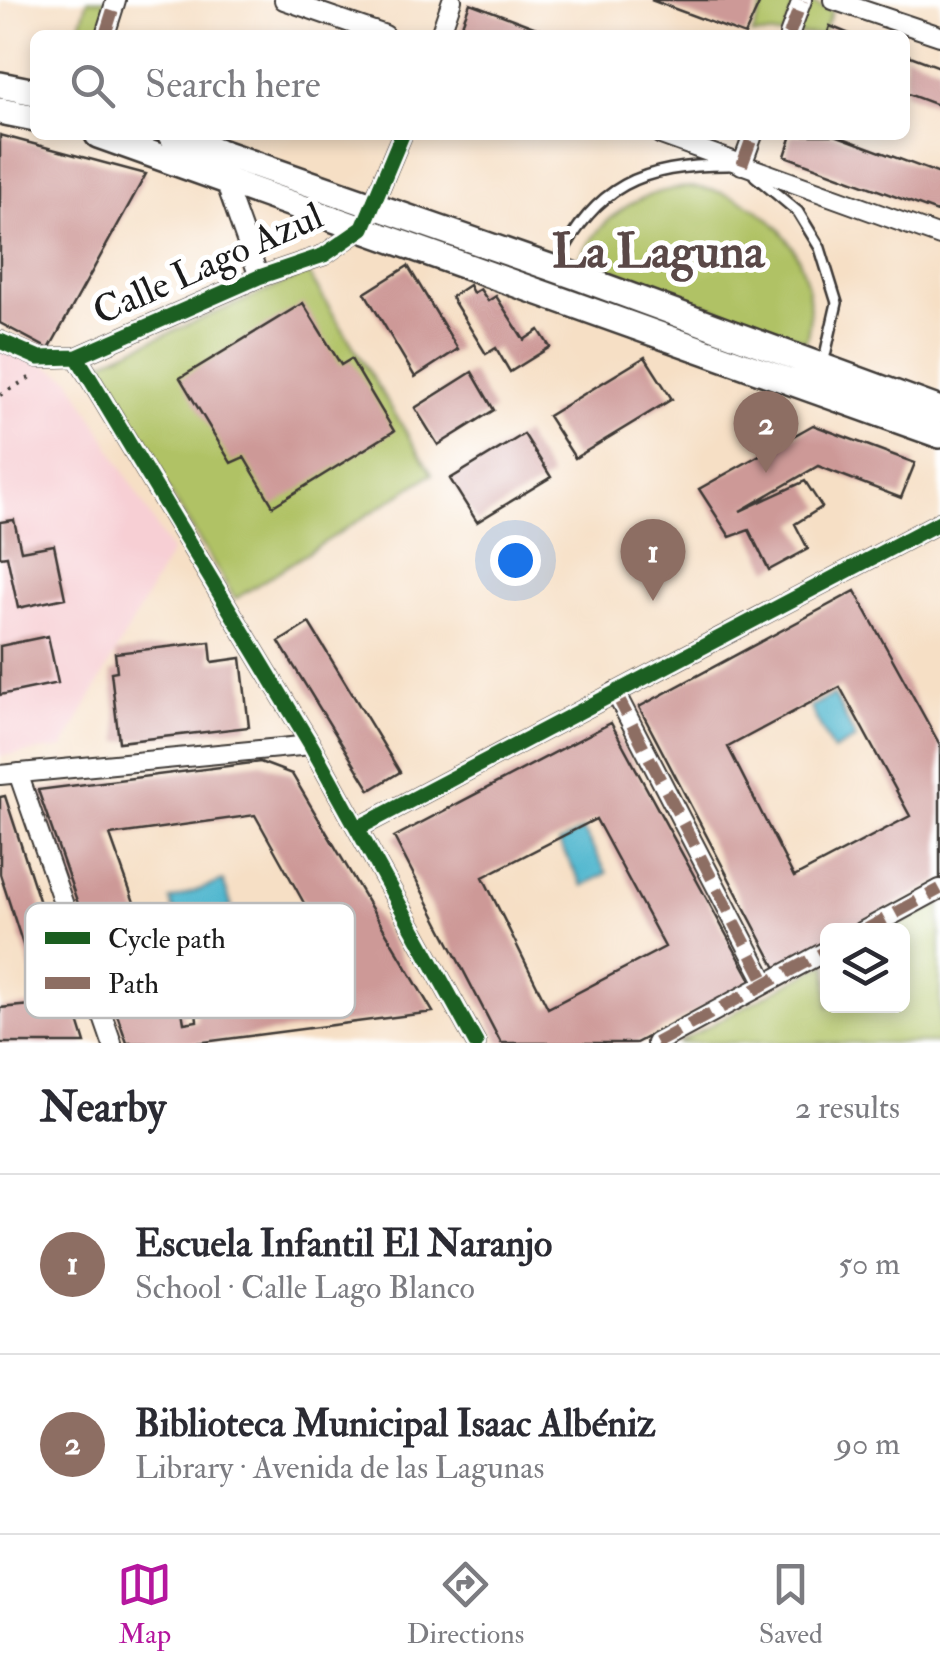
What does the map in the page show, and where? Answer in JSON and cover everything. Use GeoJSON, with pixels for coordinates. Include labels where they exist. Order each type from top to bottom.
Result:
{"type":"FeatureCollection","features":[{"type":"Feature","properties":{"kind":"main road"},"geometry":{"type":"LineString","coordinates":[[0,84],[30,91]]}},
{"type":"Feature","properties":{"kind":"main road"},"geometry":{"type":"LineString","coordinates":[[0,111],[30,117]]}},
{"type":"Feature","properties":{"kind":"main road"},"geometry":{"type":"LineString","coordinates":[[113,140],[223,176],[553,269],[819,379],[940,435]]}},
{"type":"Feature","properties":{"kind":"main road"},"geometry":{"type":"LineString","coordinates":[[183,140],[368,216],[819,379],[940,410]]}},
{"type":"Feature","properties":{"kind":"street"},"geometry":{"type":"LineString","coordinates":[[107,30],[116,0]]}},
{"type":"Feature","properties":{"kind":"street"},"geometry":{"type":"LineString","coordinates":[[284,0],[371,30]]}},
{"type":"Feature","properties":{"kind":"street"},"geometry":{"type":"LineString","coordinates":[[442,30],[452,0]]}},
{"type":"Feature","properties":{"kind":"street"},"geometry":{"type":"LineString","coordinates":[[791,30],[802,0]]}},
{"type":"Feature","properties":{"kind":"street"},"geometry":{"type":"LineString","coordinates":[[833,0],[940,36]]}},
{"type":"Feature","properties":{"kind":"street"},"geometry":{"type":"LineString","coordinates":[[368,216],[400,140]]}},
{"type":"Feature","properties":{"kind":"street"},"geometry":{"type":"LineString","coordinates":[[675,140],[940,236]]}},
{"type":"Feature","properties":{"kind":"street"},"geometry":{"type":"LineString","coordinates":[[742,165],[751,140]]}},
{"type":"Feature","properties":{"kind":"street","name":"Calle Lago Azul"},"geometry":{"type":"LineString","coordinates":[[223,176],[259,277]]}},
{"type":"Feature","properties":{"kind":"street","name":"Calle Lago Azul"},"geometry":{"type":"LineString","coordinates":[[69,358],[259,277],[324,255],[368,216]]}},
{"type":"Feature","properties":{"kind":"street"},"geometry":{"type":"LineString","coordinates":[[0,341],[39,358],[69,358],[311,745],[476,1043]]}},
{"type":"Feature","properties":{"kind":"street"},"geometry":{"type":"LineString","coordinates":[[358,828],[940,522]]}},
{"type":"Feature","properties":{"kind":"street"},"geometry":{"type":"LineString","coordinates":[[615,692],[766,984]]}},
{"type":"Feature","properties":{"kind":"street"},"geometry":{"type":"LineString","coordinates":[[58,903],[9,774],[311,745]]}},
{"type":"Feature","properties":{"kind":"street"},"geometry":{"type":"LineString","coordinates":[[876,923],[940,889]]}},
{"type":"Feature","properties":{"kind":"street"},"geometry":{"type":"LineString","coordinates":[[656,1043],[820,954]]}},
{"type":"Feature","properties":{"kind":"street"},"geometry":{"type":"LineString","coordinates":[[102,1018],[112,1043]]}},
{"type":"Feature","properties":{"kind":"lane"},"geometry":{"type":"LineString","coordinates":[[553,269],[590,210],[635,176],[660,168],[742,165],[798,212],[820,248],[837,302],[819,379]]}},
{"type":"Feature","properties":{"kind":"path"},"geometry":{"type":"LineString","coordinates":[[0,395],[69,358]]}},
{"type":"Feature","properties":{"kind":"shaded area"},"geometry":{"type":"Polygon","coordinates":[[[0,341],[70,378],[171,552],[63,748],[0,756],[0,341]]]}},
{"type":"Feature","properties":{"kind":"green space"},"geometry":{"type":"Polygon","coordinates":[[[88,0],[111,0],[101,30],[79,30],[88,0]]]}},
{"type":"Feature","properties":{"kind":"green space"},"geometry":{"type":"Polygon","coordinates":[[[765,0],[796,0],[786,30],[754,30],[765,0]]]}},
{"type":"Feature","properties":{"kind":"green space"},"geometry":{"type":"Polygon","coordinates":[[[806,1],[832,11],[825,30],[796,30],[806,1]]]}},
{"type":"Feature","properties":{"kind":"green space"},"geometry":{"type":"Polygon","coordinates":[[[691,187],[745,202],[785,237],[799,259],[807,284],[810,312],[806,341],[579,259],[600,230],[625,208],[656,193],[691,187]]]}},
{"type":"Feature","properties":{"kind":"green space"},"geometry":{"type":"Polygon","coordinates":[[[308,273],[432,474],[235,599],[97,373],[97,364],[308,273]]]}},
{"type":"Feature","properties":{"kind":"green space"},"geometry":{"type":"Polygon","coordinates":[[[940,903],[940,1043],[677,1043],[820,967],[820,1013],[910,1013],[910,923],[902,923],[940,903]]]}},
{"type":"Feature","properties":{"kind":"water"},"geometry":{"type":"Polygon","coordinates":[[[834,695],[856,739],[833,751],[810,707],[834,695]]]}},
{"type":"Feature","properties":{"kind":"water"},"geometry":{"type":"Polygon","coordinates":[[[583,830],[607,873],[583,886],[559,843],[583,830]]]}},
{"type":"Feature","properties":{"kind":"water"},"geometry":{"type":"Polygon","coordinates":[[[223,881],[231,903],[171,903],[170,900],[223,881]]]}},
{"type":"Feature","properties":{"kind":"building"},"geometry":{"type":"Polygon","coordinates":[[[651,0],[760,2],[747,30],[732,30],[651,0]]]}},
{"type":"Feature","properties":{"kind":"building"},"geometry":{"type":"Polygon","coordinates":[[[470,3],[542,30],[460,30],[470,3]]]}},
{"type":"Feature","properties":{"kind":"building"},"geometry":{"type":"Polygon","coordinates":[[[910,56],[940,67],[940,106],[910,95],[910,56]]]}},
{"type":"Feature","properties":{"kind":"building"},"geometry":{"type":"Polygon","coordinates":[[[0,135],[146,174],[49,349],[0,323],[0,135]]]}},
{"type":"Feature","properties":{"kind":"building"},"geometry":{"type":"Polygon","coordinates":[[[790,140],[848,140],[940,174],[940,213],[785,156],[790,140]]]}},
{"type":"Feature","properties":{"kind":"building"},"geometry":{"type":"Polygon","coordinates":[[[408,266],[458,349],[415,377],[365,293],[408,266]]]}},
{"type":"Feature","properties":{"kind":"building"},"geometry":{"type":"Polygon","coordinates":[[[469,285],[473,293],[480,289],[488,301],[496,296],[524,340],[539,330],[550,347],[510,372],[496,348],[486,354],[451,297],[469,285]]]}},
{"type":"Feature","properties":{"kind":"building"},"geometry":{"type":"Polygon","coordinates":[[[303,303],[341,365],[351,359],[394,431],[273,506],[244,457],[231,463],[180,378],[303,303]]]}},
{"type":"Feature","properties":{"kind":"building"},"geometry":{"type":"Polygon","coordinates":[[[645,357],[672,399],[575,458],[548,416],[645,357]]]}},
{"type":"Feature","properties":{"kind":"building"},"geometry":{"type":"Polygon","coordinates":[[[472,372],[494,410],[438,445],[415,408],[472,372]]]}},
{"type":"Feature","properties":{"kind":"building"},"geometry":{"type":"Polygon","coordinates":[[[813,425],[915,463],[901,498],[818,466],[740,511],[805,481],[822,507],[795,524],[808,549],[769,570],[749,530],[730,537],[699,489],[813,425]]]}},
{"type":"Feature","properties":{"kind":"building"},"geometry":{"type":"Polygon","coordinates":[[[524,434],[551,477],[477,522],[450,479],[524,434]]]}},
{"type":"Feature","properties":{"kind":"building"},"geometry":{"type":"Polygon","coordinates":[[[14,520],[21,551],[54,545],[65,598],[18,608],[7,556],[0,557],[0,522],[14,520]]]}},
{"type":"Feature","properties":{"kind":"building"},"geometry":{"type":"Polygon","coordinates":[[[855,591],[940,745],[940,881],[860,923],[820,923],[820,945],[776,968],[639,707],[855,591]],[[840,687],[728,747],[794,877],[910,816],[840,687]]]}},
{"type":"Feature","properties":{"kind":"building"},"geometry":{"type":"Polygon","coordinates":[[[309,623],[400,772],[370,790],[279,642],[309,623]]]}},
{"type":"Feature","properties":{"kind":"building"},"geometry":{"type":"Polygon","coordinates":[[[48,636],[58,683],[0,695],[0,646],[48,636]]]}},
{"type":"Feature","properties":{"kind":"building"},"geometry":{"type":"Polygon","coordinates":[[[210,642],[212,662],[241,658],[249,727],[119,742],[111,672],[117,671],[115,653],[210,642]]]}},
{"type":"Feature","properties":{"kind":"building"},"geometry":{"type":"Polygon","coordinates":[[[611,723],[752,982],[636,1043],[501,1043],[394,837],[611,723]],[[596,819],[483,877],[548,1008],[665,947],[596,819]]]}},
{"type":"Feature","properties":{"kind":"building"},"geometry":{"type":"Polygon","coordinates":[[[260,762],[292,774],[433,1012],[196,1043],[127,1043],[118,1018],[183,1018],[184,1023],[197,1018],[355,1018],[355,903],[304,903],[255,815],[110,835],[134,903],[78,903],[38,790],[260,762]]]}},
{"type":"Feature","properties":{"kind":"building"},"geometry":{"type":"Polygon","coordinates":[[[5,796],[40,903],[25,903],[25,951],[0,874],[0,797],[5,796]]]}},
{"type":"Feature","properties":{"kind":"building"},"geometry":{"type":"Polygon","coordinates":[[[25,1006],[25,1018],[77,1018],[85,1043],[0,1043],[0,1008],[25,1006]]]}},
{"type":"Feature","properties":{"kind":"marked path"},"geometry":{"type":"LineString","coordinates":[[107,30],[116,0]]}},
{"type":"Feature","properties":{"kind":"marked path"},"geometry":{"type":"LineString","coordinates":[[791,30],[802,0]]}},
{"type":"Feature","properties":{"kind":"marked path"},"geometry":{"type":"LineString","coordinates":[[742,165],[751,140]]}},
{"type":"Feature","properties":{"kind":"marked path"},"geometry":{"type":"LineString","coordinates":[[615,692],[766,983]]}},
{"type":"Feature","properties":{"kind":"marked path"},"geometry":{"type":"LineString","coordinates":[[878,923],[940,889]]}},
{"type":"Feature","properties":{"kind":"marked path"},"geometry":{"type":"LineString","coordinates":[[656,1043],[820,954]]}},
{"type":"Feature","properties":{"kind":"cycle path"},"geometry":{"type":"LineString","coordinates":[[0,341],[39,358],[77,357],[259,277],[324,255],[363,228],[400,140]]}},
{"type":"Feature","properties":{"kind":"cycle path"},"geometry":{"type":"LineString","coordinates":[[77,357],[311,745],[476,1043]]}},
{"type":"Feature","properties":{"kind":"cycle path"},"geometry":{"type":"LineString","coordinates":[[358,828],[940,522]]}},
{"type":"Feature","properties":{"kind":"place","name":"Biblioteca Municipal Isaac Albéniz"},"geometry":{"type":"Point","coordinates":[766,473]}},
{"type":"Feature","properties":{"kind":"place","name":"Escuela Infantil El Naranjo"},"geometry":{"type":"Point","coordinates":[653,601]}},
{"type":"Feature","properties":{"kind":"district","name":"La Laguna"},"geometry":{"type":"Point","coordinates":[658,252]}}]}
